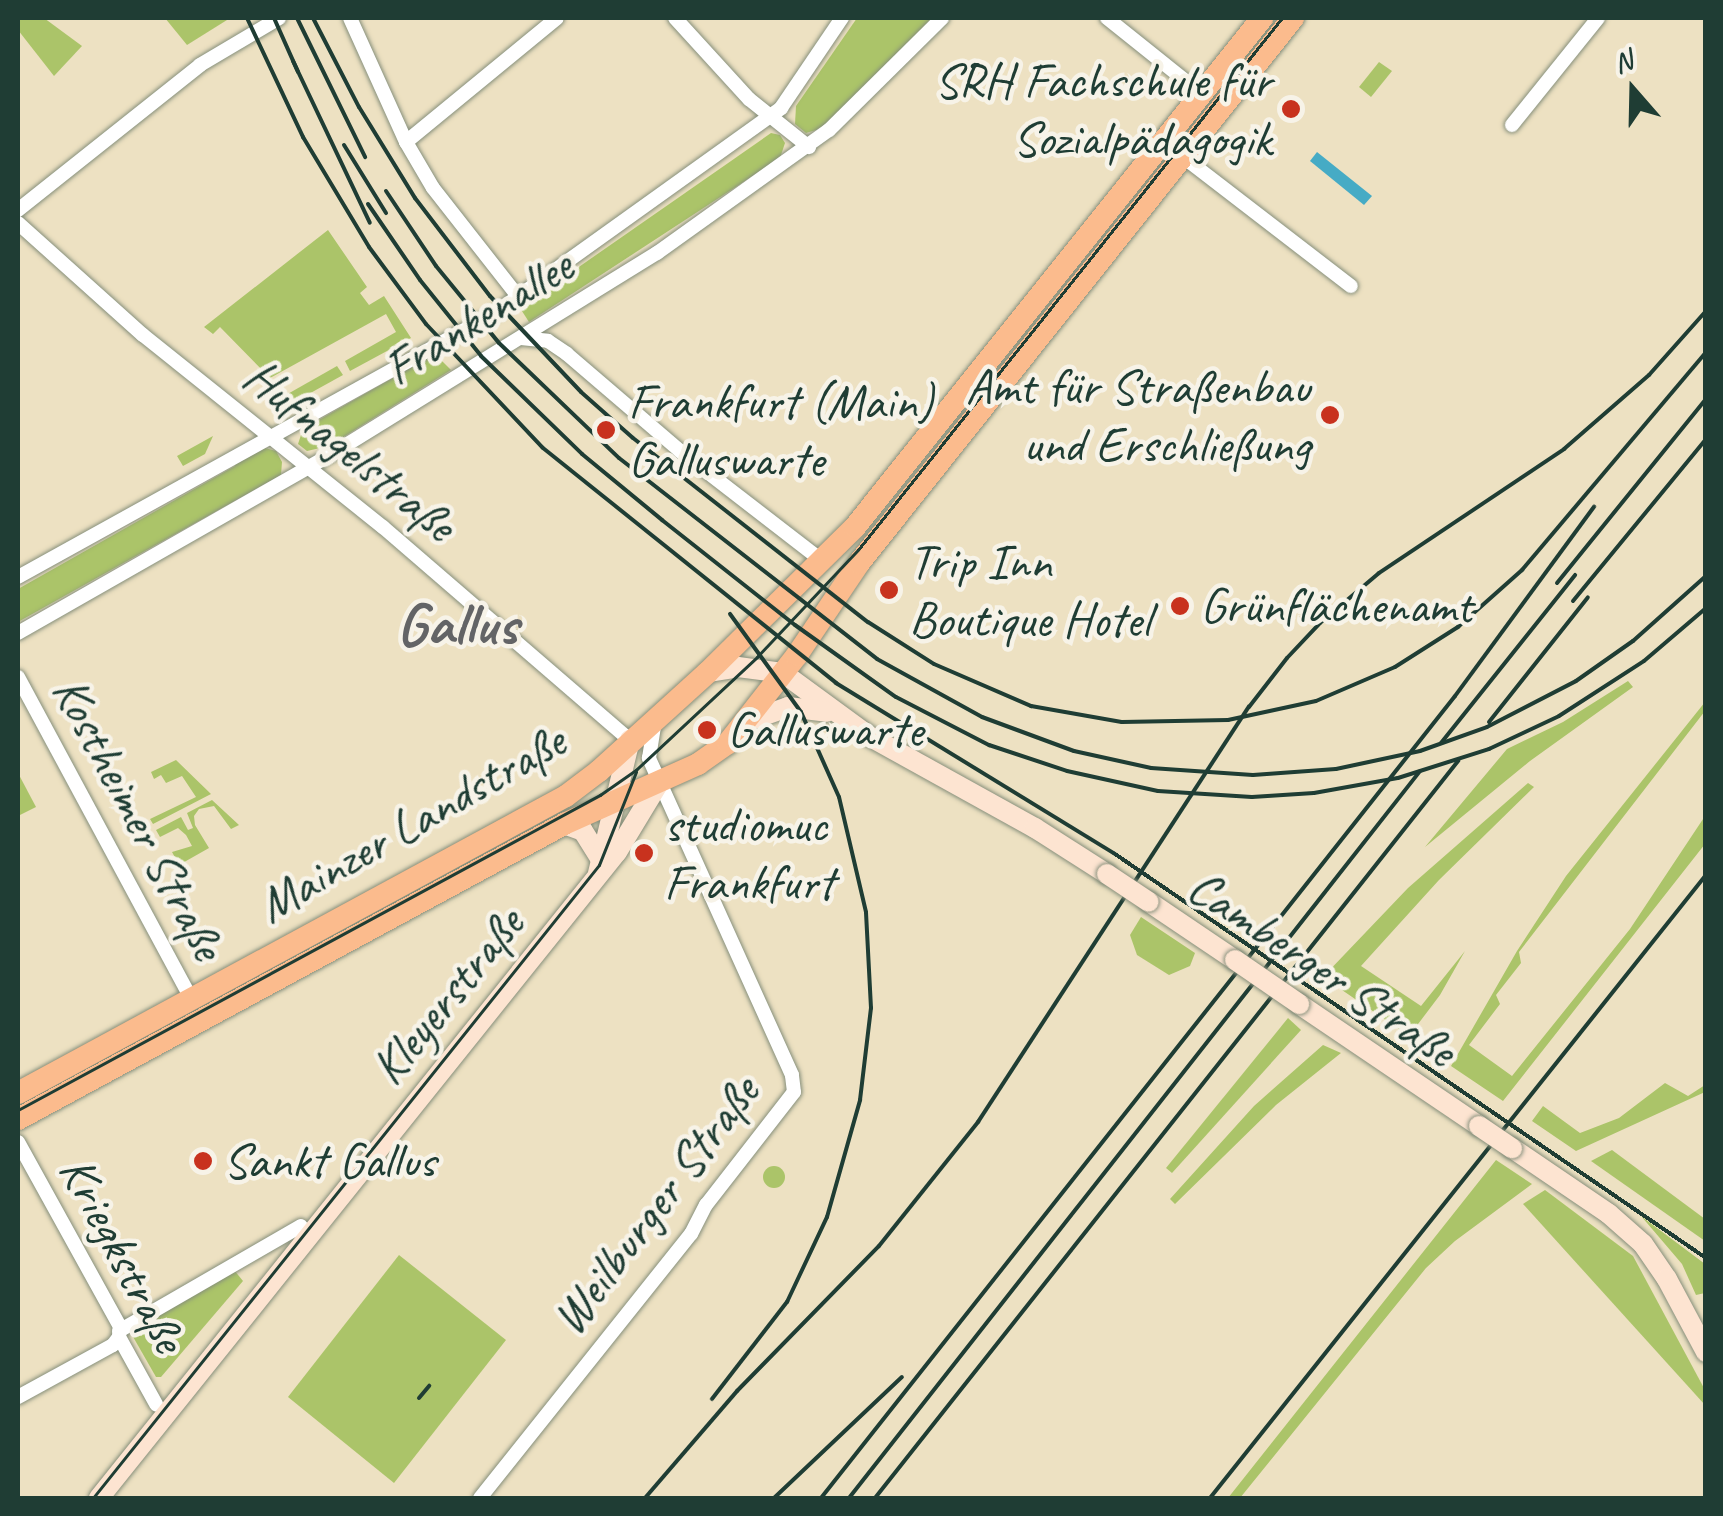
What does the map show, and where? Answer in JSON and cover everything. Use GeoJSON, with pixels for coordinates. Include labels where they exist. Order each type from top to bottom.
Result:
{"type":"FeatureCollection","features":[{"type":"Feature","properties":{"kind":"main road","name":"Mainzer Landstraße"},"geometry":{"type":"LineString","coordinates":[[18,1119],[564,824],[712,756],[748,721],[858,562],[1262,18]]}},
{"type":"Feature","properties":{"kind":"main road","name":"Mainzer Landstraße"},"geometry":{"type":"LineString","coordinates":[[18,1093],[566,796],[708,672],[876,503],[1182,156],[1293,18]]}},
{"type":"Feature","properties":{"kind":"street"},"geometry":{"type":"LineString","coordinates":[[18,210],[200,64],[279,18]]}},
{"type":"Feature","properties":{"kind":"street"},"geometry":{"type":"LineString","coordinates":[[350,18],[406,142],[459,226],[517,294]]}},
{"type":"Feature","properties":{"kind":"street"},"geometry":{"type":"LineString","coordinates":[[406,142],[558,18]]}},
{"type":"Feature","properties":{"kind":"street"},"geometry":{"type":"LineString","coordinates":[[675,18],[768,118],[809,147]]}},
{"type":"Feature","properties":{"kind":"street","name":"Frankenallee"},"geometry":{"type":"LineString","coordinates":[[18,577],[479,324],[768,118],[792,96],[842,18]]}},
{"type":"Feature","properties":{"kind":"street","name":"Frankenallee"},"geometry":{"type":"LineString","coordinates":[[18,632],[459,378],[515,338],[657,253],[809,147],[942,18]]}},
{"type":"Feature","properties":{"kind":"street"},"geometry":{"type":"LineString","coordinates":[[1107,18],[1202,94]]}},
{"type":"Feature","properties":{"kind":"street"},"geometry":{"type":"LineString","coordinates":[[1512,125],[1598,18]]}},
{"type":"Feature","properties":{"kind":"street"},"geometry":{"type":"LineString","coordinates":[[1182,156],[1351,286]]}},
{"type":"Feature","properties":{"kind":"street","name":"Hufnagelstraße"},"geometry":{"type":"LineString","coordinates":[[18,223],[144,335],[272,436],[630,740]]}},
{"type":"Feature","properties":{"kind":"street"},"geometry":{"type":"LineString","coordinates":[[515,338],[540,338],[567,354],[651,427],[822,560]]}},
{"type":"Feature","properties":{"kind":"street"},"geometry":{"type":"LineString","coordinates":[[708,672],[738,667],[783,673]]}},
{"type":"Feature","properties":{"kind":"street","name":"Camberger Straße"},"geometry":{"type":"LineString","coordinates":[[783,673],[835,714],[1107,874],[1567,1185],[1643,1244],[1668,1279],[1706,1352]]}},
{"type":"Feature","properties":{"kind":"street","name":"Kostheimer Straße"},"geometry":{"type":"LineString","coordinates":[[18,676],[191,998]]}},
{"type":"Feature","properties":{"kind":"street","name":"Camberger Straße"},"geometry":{"type":"LineString","coordinates":[[748,721],[788,708],[835,714]]}},
{"type":"Feature","properties":{"kind":"street","name":"Weilburger Straße"},"geometry":{"type":"LineString","coordinates":[[480,1498],[691,1234],[706,1206],[794,1092],[792,1076],[647,747],[658,717]]}},
{"type":"Feature","properties":{"kind":"street","name":"Kleyerstraße"},"geometry":{"type":"LineString","coordinates":[[598,865],[618,799],[630,740]]}},
{"type":"Feature","properties":{"kind":"street","name":"Kleyerstraße"},"geometry":{"type":"LineString","coordinates":[[100,1498],[598,865],[622,846],[660,781]]}},
{"type":"Feature","properties":{"kind":"street"},"geometry":{"type":"LineString","coordinates":[[564,824],[584,832],[598,865]]}},
{"type":"Feature","properties":{"kind":"street","name":"Kriegkstraße"},"geometry":{"type":"LineString","coordinates":[[18,1142],[156,1404]]}},
{"type":"Feature","properties":{"kind":"street"},"geometry":{"type":"LineString","coordinates":[[18,1396],[113,1345],[119,1334],[301,1226]]}},
{"type":"Feature","properties":{"kind":"green space"},"geometry":{"type":"Polygon","coordinates":[[[18,18],[44,18],[82,46],[54,76],[18,30],[18,18]]]}},
{"type":"Feature","properties":{"kind":"green space"},"geometry":{"type":"Polygon","coordinates":[[[165,18],[226,18],[227,20],[187,45],[165,18]]]}},
{"type":"Feature","properties":{"kind":"green space"},"geometry":{"type":"Polygon","coordinates":[[[857,18],[932,18],[823,128],[806,133],[795,124],[796,106],[857,18]]]}},
{"type":"Feature","properties":{"kind":"green space"},"geometry":{"type":"Polygon","coordinates":[[[1379,62],[1392,71],[1371,97],[1359,87],[1379,62]]]}},
{"type":"Feature","properties":{"kind":"green space"},"geometry":{"type":"Polygon","coordinates":[[[771,133],[780,135],[785,143],[780,158],[529,322],[520,308],[771,133]]]}},
{"type":"Feature","properties":{"kind":"green space"},"geometry":{"type":"Polygon","coordinates":[[[328,230],[367,287],[360,293],[369,305],[384,296],[411,338],[350,371],[345,361],[396,332],[386,314],[270,378],[220,327],[213,334],[204,327],[328,230]]]}},
{"type":"Feature","properties":{"kind":"green space"},"geometry":{"type":"Polygon","coordinates":[[[435,354],[451,370],[329,446],[307,451],[298,444],[303,429],[435,354]]]}},
{"type":"Feature","properties":{"kind":"green space"},"geometry":{"type":"Polygon","coordinates":[[[337,366],[343,375],[287,406],[270,404],[337,366]]]}},
{"type":"Feature","properties":{"kind":"green space"},"geometry":{"type":"Polygon","coordinates":[[[213,436],[205,454],[183,466],[177,456],[213,436]]]}},
{"type":"Feature","properties":{"kind":"green space"},"geometry":{"type":"Polygon","coordinates":[[[258,446],[276,451],[282,462],[281,475],[18,622],[18,589],[235,466],[233,461],[258,446]]]}},
{"type":"Feature","properties":{"kind":"green space"},"geometry":{"type":"Polygon","coordinates":[[[1628,681],[1633,687],[1530,761],[1425,847],[1507,749],[1563,722],[1628,681]]]}},
{"type":"Feature","properties":{"kind":"green space"},"geometry":{"type":"Polygon","coordinates":[[[1705,702],[1705,711],[1519,952],[1521,963],[1496,995],[1500,1004],[1469,1045],[1512,1076],[1630,929],[1705,816],[1705,844],[1503,1101],[1451,1066],[1517,951],[1566,876],[1705,702]]]}},
{"type":"Feature","properties":{"kind":"green space"},"geometry":{"type":"Polygon","coordinates":[[[176,760],[211,794],[153,824],[150,819],[196,797],[182,776],[166,783],[161,775],[154,779],[151,772],[176,760]]]}},
{"type":"Feature","properties":{"kind":"green space"},"geometry":{"type":"Polygon","coordinates":[[[18,773],[36,807],[18,816],[18,773]]]}},
{"type":"Feature","properties":{"kind":"green space"},"geometry":{"type":"Polygon","coordinates":[[[1528,783],[1534,787],[1439,880],[1361,966],[1421,1006],[1465,951],[1440,995],[1409,1036],[1323,977],[1408,888],[1528,783]]]}},
{"type":"Feature","properties":{"kind":"green space"},"geometry":{"type":"Polygon","coordinates":[[[212,800],[239,825],[231,829],[214,806],[199,809],[194,816],[195,825],[209,848],[179,865],[172,852],[192,846],[186,835],[178,828],[160,837],[156,830],[181,817],[188,830],[193,828],[187,813],[212,800]]]}},
{"type":"Feature","properties":{"kind":"green space"},"geometry":{"type":"Polygon","coordinates":[[[1141,917],[1195,953],[1190,966],[1169,975],[1137,955],[1130,935],[1141,917]]]}},
{"type":"Feature","properties":{"kind":"green space"},"geometry":{"type":"Polygon","coordinates":[[[1288,1018],[1301,1030],[1172,1173],[1166,1168],[1288,1018]]]}},
{"type":"Feature","properties":{"kind":"green space"},"geometry":{"type":"Polygon","coordinates":[[[1323,1045],[1341,1053],[1276,1105],[1175,1204],[1170,1199],[1254,1106],[1323,1045]]]}},
{"type":"Feature","properties":{"kind":"green space"},"geometry":{"type":"Polygon","coordinates":[[[1665,1083],[1688,1096],[1705,1085],[1705,1092],[1576,1151],[1532,1121],[1543,1106],[1580,1133],[1619,1118],[1665,1083]]]}},
{"type":"Feature","properties":{"kind":"green space"},"geometry":{"type":"Polygon","coordinates":[[[1612,1150],[1705,1219],[1705,1241],[1591,1161],[1612,1150]]]}},
{"type":"Feature","properties":{"kind":"green space"},"geometry":{"type":"Polygon","coordinates":[[[1496,1160],[1532,1184],[1455,1241],[1426,1268],[1240,1498],[1228,1498],[1496,1160]]]}},
{"type":"Feature","properties":{"kind":"green space"},"geometry":{"type":"Polygon","coordinates":[[[770,1166],[778,1166],[785,1177],[778,1188],[770,1188],[763,1181],[763,1173],[770,1166]]]}},
{"type":"Feature","properties":{"kind":"green space"},"geometry":{"type":"Polygon","coordinates":[[[1545,1190],[1633,1256],[1705,1390],[1705,1405],[1523,1204],[1545,1190]]]}},
{"type":"Feature","properties":{"kind":"green space"},"geometry":{"type":"Polygon","coordinates":[[[1641,1216],[1705,1264],[1705,1293],[1696,1295],[1682,1264],[1641,1216]]]}},
{"type":"Feature","properties":{"kind":"green space"},"geometry":{"type":"Polygon","coordinates":[[[399,1255],[506,1340],[394,1483],[288,1397],[399,1255]]]}},
{"type":"Feature","properties":{"kind":"green space"},"geometry":{"type":"Polygon","coordinates":[[[234,1270],[243,1281],[161,1377],[156,1377],[132,1335],[136,1328],[234,1270]]]}},
{"type":"Feature","properties":{"kind":"water"},"geometry":{"type":"Polygon","coordinates":[[[1317,152],[1372,196],[1364,205],[1310,161],[1317,152]]]}},
{"type":"Feature","properties":{"kind":"tram line"},"geometry":{"type":"LineString","coordinates":[[18,1110],[600,795],[636,770],[757,657],[858,550],[1282,18]]}},
{"type":"Feature","properties":{"kind":"tram line"},"geometry":{"type":"LineString","coordinates":[[93,1498],[599,865],[636,772]]}},
{"type":"Feature","properties":{"kind":"railway"},"geometry":{"type":"LineString","coordinates":[[247,18],[303,137],[369,247],[426,324],[543,448],[836,683],[1115,854],[1706,1258]]}},
{"type":"Feature","properties":{"kind":"railway"},"geometry":{"type":"LineString","coordinates":[[274,18],[298,72]]}},
{"type":"Feature","properties":{"kind":"railway"},"geometry":{"type":"LineString","coordinates":[[297,18],[365,157]]}},
{"type":"Feature","properties":{"kind":"railway"},"geometry":{"type":"LineString","coordinates":[[313,18],[359,107],[415,198],[490,296],[581,392],[633,438],[868,622],[934,664],[1031,706],[1122,722],[1228,720],[1316,701],[1395,667],[1458,627],[1522,570],[1706,352]]}},
{"type":"Feature","properties":{"kind":"railway"},"geometry":{"type":"LineString","coordinates":[[293,61],[370,223]]}},
{"type":"Feature","properties":{"kind":"railway"},"geometry":{"type":"LineString","coordinates":[[344,145],[386,213]]}},
{"type":"Feature","properties":{"kind":"railway"},"geometry":{"type":"LineString","coordinates":[[386,191],[436,266],[499,343],[619,458],[877,659],[982,717],[1074,751],[1151,768],[1253,775],[1336,769],[1420,751],[1487,727],[1576,681],[1633,641],[1706,576]]}},
{"type":"Feature","properties":{"kind":"railway"},"geometry":{"type":"LineString","coordinates":[[368,204],[420,280],[481,356],[582,454],[662,520],[795,625],[896,697],[989,745],[1067,771],[1158,791],[1252,797],[1314,793],[1398,778],[1489,749],[1559,716],[1644,661],[1706,608]]}},
{"type":"Feature","properties":{"kind":"railway"},"geometry":{"type":"LineString","coordinates":[[645,1498],[737,1391],[879,1246],[978,1122],[1249,707],[1287,658],[1320,623],[1379,573],[1564,449],[1649,375],[1706,311]]}},
{"type":"Feature","properties":{"kind":"railway"},"geometry":{"type":"LineString","coordinates":[[1557,583],[1706,399]]}},
{"type":"Feature","properties":{"kind":"railway"},"geometry":{"type":"LineString","coordinates":[[1573,601],[1706,439]]}},
{"type":"Feature","properties":{"kind":"railway"},"geometry":{"type":"LineString","coordinates":[[821,1498],[1455,696],[1594,507]]}},
{"type":"Feature","properties":{"kind":"railway"},"geometry":{"type":"LineString","coordinates":[[1441,743],[1575,575]]}},
{"type":"Feature","properties":{"kind":"railway"},"geometry":{"type":"LineString","coordinates":[[1489,722],[1588,597]]}},
{"type":"Feature","properties":{"kind":"railway"},"geometry":{"type":"LineString","coordinates":[[712,1399],[787,1302],[827,1217],[860,1100],[871,1008],[866,912],[839,797],[801,712],[730,614]]}},
{"type":"Feature","properties":{"kind":"railway"},"geometry":{"type":"LineString","coordinates":[[875,1498],[1458,761]]}},
{"type":"Feature","properties":{"kind":"railway"},"geometry":{"type":"LineString","coordinates":[[849,1498],[1420,771]]}},
{"type":"Feature","properties":{"kind":"railway"},"geometry":{"type":"LineString","coordinates":[[1210,1498],[1706,875]]}},
{"type":"Feature","properties":{"kind":"railway"},"geometry":{"type":"LineString","coordinates":[[774,1498],[902,1377]]}},
{"type":"Feature","properties":{"kind":"railway"},"geometry":{"type":"LineString","coordinates":[[419,1398],[429,1386]]}},
{"type":"Feature","properties":{"kind":"place","name":"SRH Fachschule für Sozialpädagogik"},"geometry":{"type":"Point","coordinates":[1291,109]}},
{"type":"Feature","properties":{"kind":"place","name":"Amt für Straßenbau und Erschließung"},"geometry":{"type":"Point","coordinates":[1330,415]}},
{"type":"Feature","properties":{"kind":"place","name":"Frankfurt (Main) Galluswarte"},"geometry":{"type":"Point","coordinates":[606,430]}},
{"type":"Feature","properties":{"kind":"place","name":"Trip Inn Boutique Hotel"},"geometry":{"type":"Point","coordinates":[889,590]}},
{"type":"Feature","properties":{"kind":"place","name":"Grünflächenamt"},"geometry":{"type":"Point","coordinates":[1180,606]}},
{"type":"Feature","properties":{"kind":"place","name":"Galluswarte"},"geometry":{"type":"Point","coordinates":[707,730]}},
{"type":"Feature","properties":{"kind":"place","name":"studiomuc Frankfurt"},"geometry":{"type":"Point","coordinates":[644,853]}},
{"type":"Feature","properties":{"kind":"place","name":"Sankt Gallus"},"geometry":{"type":"Point","coordinates":[203,1161]}},
{"type":"Feature","properties":{"kind":"district","name":"Gallus"},"geometry":{"type":"Point","coordinates":[457,624]}}]}
